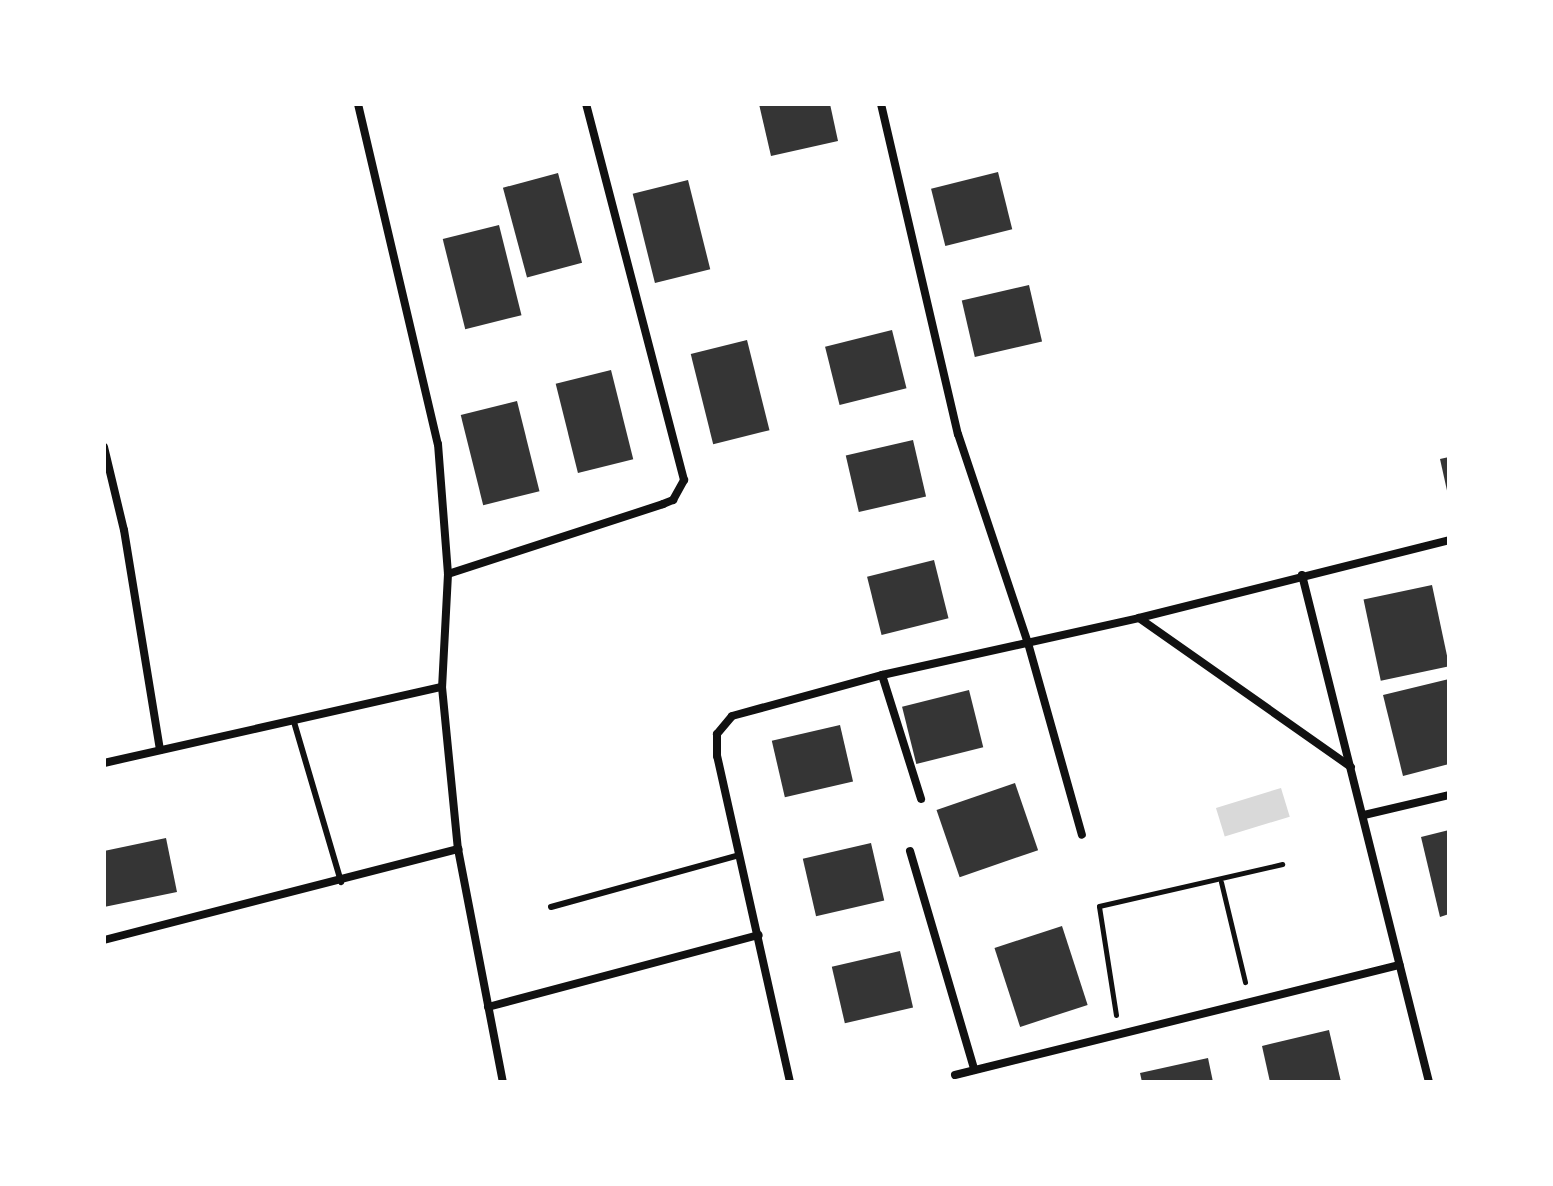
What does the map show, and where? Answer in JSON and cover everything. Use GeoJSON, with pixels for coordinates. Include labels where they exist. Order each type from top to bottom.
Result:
{"type":"FeatureCollection","features":[{"type":"Feature","properties":{"kind":"street"},"geometry":{"type":"LineString","coordinates":[[358,104],[424,372],[438,444],[448,574],[442,687],[458,849],[503,1082]]}},
{"type":"Feature","properties":{"kind":"street"},"geometry":{"type":"LineString","coordinates":[[448,574],[663,504],[673,500],[684,480],[586,104]]}},
{"type":"Feature","properties":{"kind":"street"},"geometry":{"type":"LineString","coordinates":[[881,104],[958,434],[1028,643],[1082,835]]}},
{"type":"Feature","properties":{"kind":"street"},"geometry":{"type":"LineString","coordinates":[[104,447],[124,530],[160,750]]}},
{"type":"Feature","properties":{"kind":"street"},"geometry":{"type":"LineString","coordinates":[[790,1082],[716,745],[723,723],[742,711],[882,675],[1139,618],[1449,540]]}},
{"type":"Feature","properties":{"kind":"street"},"geometry":{"type":"LineString","coordinates":[[1302,575],[1429,1082]]}},
{"type":"Feature","properties":{"kind":"street"},"geometry":{"type":"LineString","coordinates":[[1139,618],[1351,768]]}},
{"type":"Feature","properties":{"kind":"street"},"geometry":{"type":"LineString","coordinates":[[882,675],[921,799]]}},
{"type":"Feature","properties":{"kind":"street"},"geometry":{"type":"LineString","coordinates":[[104,763],[442,687]]}},
{"type":"Feature","properties":{"kind":"street"},"geometry":{"type":"LineString","coordinates":[[1364,815],[1449,795]]}},
{"type":"Feature","properties":{"kind":"street"},"geometry":{"type":"LineString","coordinates":[[104,940],[341,882],[458,849]]}},
{"type":"Feature","properties":{"kind":"street"},"geometry":{"type":"LineString","coordinates":[[910,851],[974,1068]]}},
{"type":"Feature","properties":{"kind":"street"},"geometry":{"type":"LineString","coordinates":[[488,1007],[759,935]]}},
{"type":"Feature","properties":{"kind":"street"},"geometry":{"type":"LineString","coordinates":[[955,1075],[1119,1030],[1400,965]]}},
{"type":"Feature","properties":{"kind":"lane"},"geometry":{"type":"LineString","coordinates":[[294,722],[341,882]]}},
{"type":"Feature","properties":{"kind":"lane"},"geometry":{"type":"LineString","coordinates":[[551,907],[740,855]]}},
{"type":"Feature","properties":{"kind":"path"},"geometry":{"type":"LineString","coordinates":[[1119,1030],[1099,906],[1221,882],[1282,864]]}},
{"type":"Feature","properties":{"kind":"path"},"geometry":{"type":"LineString","coordinates":[[1221,882],[1250,1001]]}},
{"type":"Feature","properties":{"kind":"shaded area"},"geometry":{"type":"Polygon","coordinates":[[[1281,788],[1290,817],[1225,837],[1216,808],[1281,788]]]}},
{"type":"Feature","properties":{"kind":"building"},"geometry":{"type":"Polygon","coordinates":[[[759,104],[830,104],[838,141],[771,156],[759,104]]]}},
{"type":"Feature","properties":{"kind":"building"},"geometry":{"type":"Polygon","coordinates":[[[998,172],[1012,229],[945,246],[931,189],[998,172]]]}},
{"type":"Feature","properties":{"kind":"building"},"geometry":{"type":"Polygon","coordinates":[[[558,173],[582,263],[527,278],[503,188],[558,173]]]}},
{"type":"Feature","properties":{"kind":"building"},"geometry":{"type":"Polygon","coordinates":[[[688,180],[710,269],[655,283],[633,194],[688,180]]]}},
{"type":"Feature","properties":{"kind":"building"},"geometry":{"type":"Polygon","coordinates":[[[499,225],[521,315],[465,329],[443,239],[499,225]]]}},
{"type":"Feature","properties":{"kind":"building"},"geometry":{"type":"Polygon","coordinates":[[[1029,285],[1042,342],[975,357],[962,301],[1029,285]]]}},
{"type":"Feature","properties":{"kind":"building"},"geometry":{"type":"Polygon","coordinates":[[[892,330],[907,388],[840,405],[825,347],[892,330]]]}},
{"type":"Feature","properties":{"kind":"building"},"geometry":{"type":"Polygon","coordinates":[[[747,340],[769,430],[713,444],[691,354],[747,340]]]}},
{"type":"Feature","properties":{"kind":"building"},"geometry":{"type":"Polygon","coordinates":[[[611,370],[633,459],[578,473],[556,384],[611,370]]]}},
{"type":"Feature","properties":{"kind":"building"},"geometry":{"type":"Polygon","coordinates":[[[517,401],[539,491],[483,505],[461,415],[517,401]]]}},
{"type":"Feature","properties":{"kind":"building"},"geometry":{"type":"Polygon","coordinates":[[[913,440],[926,497],[859,512],[846,456],[913,440]]]}},
{"type":"Feature","properties":{"kind":"building"},"geometry":{"type":"Polygon","coordinates":[[[1449,457],[1449,494],[1448,495],[1440,459],[1449,457]]]}},
{"type":"Feature","properties":{"kind":"building"},"geometry":{"type":"Polygon","coordinates":[[[934,560],[949,618],[882,635],[867,577],[934,560]]]}},
{"type":"Feature","properties":{"kind":"building"},"geometry":{"type":"Polygon","coordinates":[[[1432,585],[1449,666],[1381,681],[1364,600],[1432,585]]]}},
{"type":"Feature","properties":{"kind":"building"},"geometry":{"type":"Polygon","coordinates":[[[1449,679],[1449,764],[1403,776],[1383,695],[1449,679]]]}},
{"type":"Feature","properties":{"kind":"building"},"geometry":{"type":"Polygon","coordinates":[[[969,690],[983,747],[916,764],[902,707],[969,690]]]}},
{"type":"Feature","properties":{"kind":"building"},"geometry":{"type":"Polygon","coordinates":[[[840,725],[853,782],[785,797],[772,741],[840,725]]]}},
{"type":"Feature","properties":{"kind":"building"},"geometry":{"type":"Polygon","coordinates":[[[1015,783],[1038,850],[960,877],[937,810],[1015,783]]]}},
{"type":"Feature","properties":{"kind":"building"},"geometry":{"type":"Polygon","coordinates":[[[1449,830],[1449,914],[1440,917],[1421,837],[1449,830]]]}},
{"type":"Feature","properties":{"kind":"building"},"geometry":{"type":"Polygon","coordinates":[[[166,838],[177,892],[104,907],[104,851],[166,838]]]}},
{"type":"Feature","properties":{"kind":"building"},"geometry":{"type":"Polygon","coordinates":[[[871,843],[884,900],[816,916],[803,859],[871,843]]]}},
{"type":"Feature","properties":{"kind":"building"},"geometry":{"type":"Polygon","coordinates":[[[1062,926],[1088,1005],[1020,1027],[994,948],[1062,926]]]}},
{"type":"Feature","properties":{"kind":"building"},"geometry":{"type":"Polygon","coordinates":[[[900,951],[913,1008],[845,1023],[832,967],[900,951]]]}},
{"type":"Feature","properties":{"kind":"building"},"geometry":{"type":"Polygon","coordinates":[[[1329,1030],[1341,1082],[1270,1082],[1262,1046],[1329,1030]]]}},
{"type":"Feature","properties":{"kind":"building"},"geometry":{"type":"Polygon","coordinates":[[[1208,1058],[1213,1082],[1142,1082],[1140,1073],[1208,1058]]]}}]}
